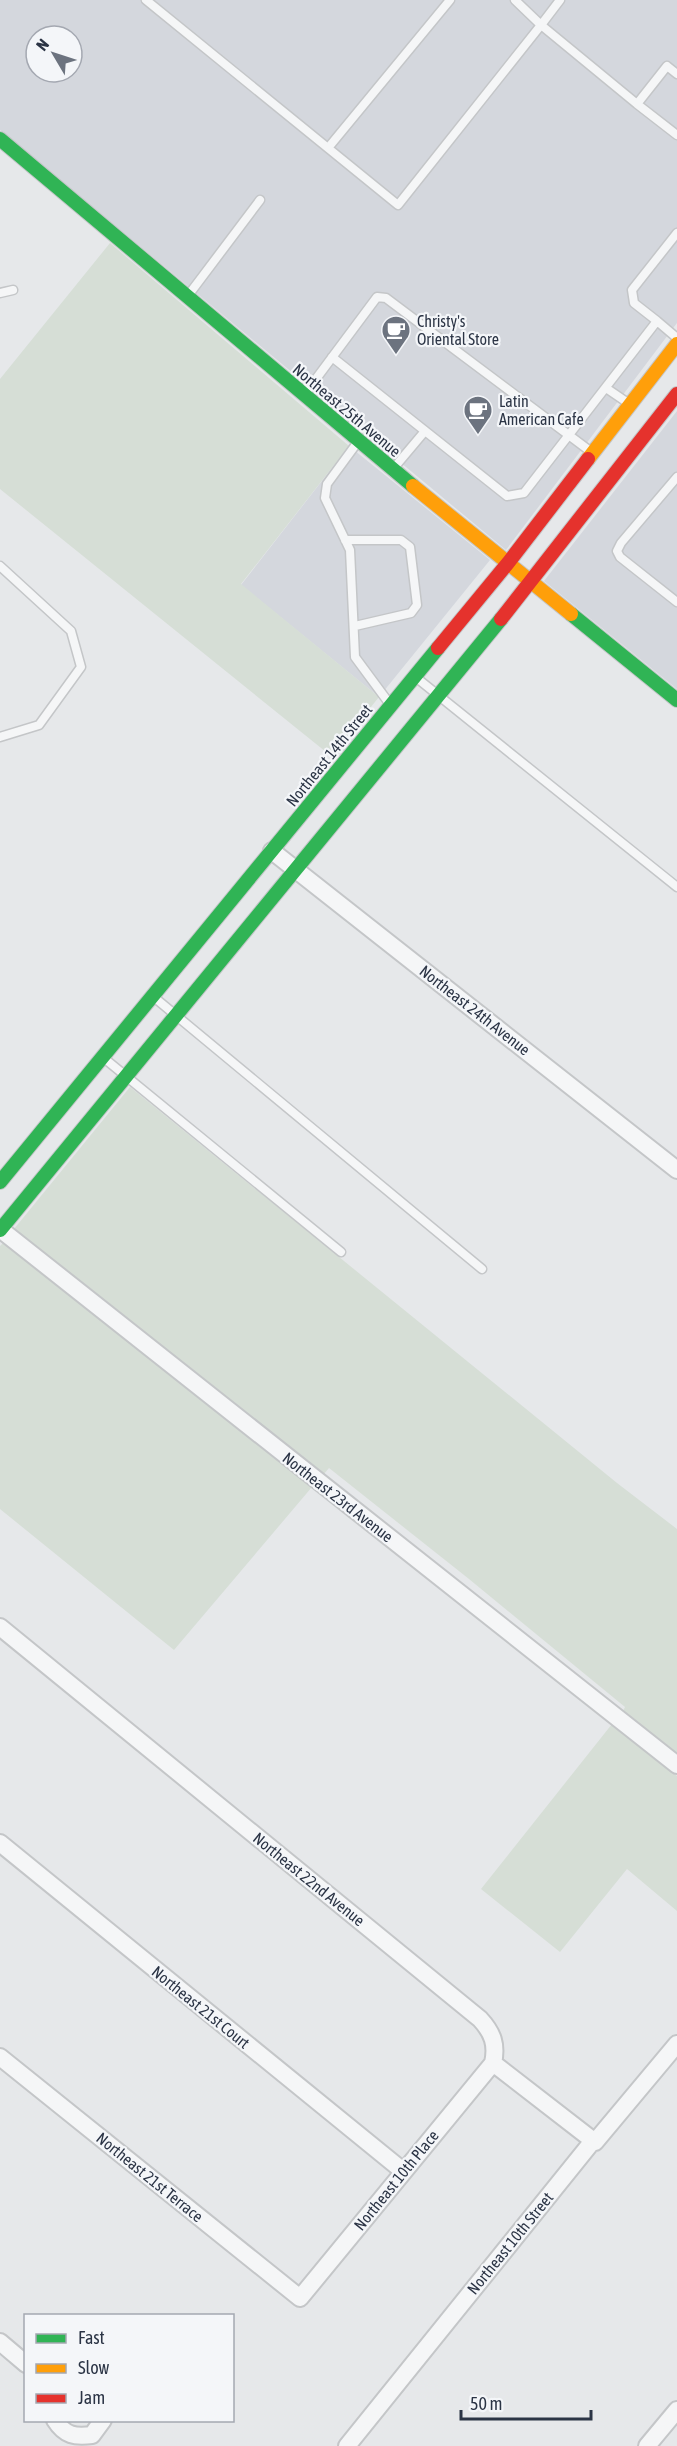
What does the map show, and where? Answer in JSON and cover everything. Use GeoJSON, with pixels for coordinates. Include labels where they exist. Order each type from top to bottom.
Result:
{"type":"FeatureCollection","features":[{"type":"Feature","properties":{"kind":"main road","name":"Northeast 25th Avenue"},"geometry":{"type":"LineString","coordinates":[[0,139],[358,441],[677,700]]}},
{"type":"Feature","properties":{"kind":"main road","name":"Northeast 14th Street"},"geometry":{"type":"LineString","coordinates":[[0,1182],[508,564],[677,344]]}},
{"type":"Feature","properties":{"kind":"main road"},"geometry":{"type":"LineString","coordinates":[[0,1230],[531,582],[677,395]]}},
{"type":"Feature","properties":{"kind":"street","name":"Northeast 24th Avenue"},"geometry":{"type":"LineString","coordinates":[[272,851],[677,1170]]}},
{"type":"Feature","properties":{"kind":"street","name":"Northeast 23rd Avenue"},"geometry":{"type":"LineString","coordinates":[[0,1230],[677,1765]]}},
{"type":"Feature","properties":{"kind":"street","name":"Northeast 22nd Avenue"},"geometry":{"type":"LineString","coordinates":[[0,1627],[480,2019],[489,2028],[494,2040],[493,2063]]}},
{"type":"Feature","properties":{"kind":"street","name":"Northeast 21st Court"},"geometry":{"type":"LineString","coordinates":[[0,1843],[403,2171]]}},
{"type":"Feature","properties":{"kind":"street","name":"Northeast 10th Street"},"geometry":{"type":"LineString","coordinates":[[347,2446],[584,2151],[592,2142],[595,2142],[677,2044]]}},
{"type":"Feature","properties":{"kind":"street","name":"Northeast 21st Terrace"},"geometry":{"type":"LineString","coordinates":[[0,2057],[300,2298]]}},
{"type":"Feature","properties":{"kind":"street"},"geometry":{"type":"LineString","coordinates":[[493,2063],[595,2142]]}},
{"type":"Feature","properties":{"kind":"street","name":"Northeast 10th Place"},"geometry":{"type":"LineString","coordinates":[[300,2298],[493,2063]]}},
{"type":"Feature","properties":{"kind":"street"},"geometry":{"type":"LineString","coordinates":[[0,2343],[24,2362]]}},
{"type":"Feature","properties":{"kind":"street"},"geometry":{"type":"LineString","coordinates":[[647,2446],[677,2410]]}},
{"type":"Feature","properties":{"kind":"street"},"geometry":{"type":"LineString","coordinates":[[56,2422],[66,2433],[77,2437],[92,2435],[102,2422]]}},
{"type":"Feature","properties":{"kind":"lane"},"geometry":{"type":"LineString","coordinates":[[146,0],[398,205],[560,0]]}},
{"type":"Feature","properties":{"kind":"lane"},"geometry":{"type":"LineString","coordinates":[[327,148],[450,0]]}},
{"type":"Feature","properties":{"kind":"lane"},"geometry":{"type":"LineString","coordinates":[[514,0],[541,25],[677,135]]}},
{"type":"Feature","properties":{"kind":"lane"},"geometry":{"type":"LineString","coordinates":[[637,104],[667,66],[677,74]]}},
{"type":"Feature","properties":{"kind":"lane"},"geometry":{"type":"LineString","coordinates":[[187,297],[260,200]]}},
{"type":"Feature","properties":{"kind":"lane"},"geometry":{"type":"LineString","coordinates":[[677,233],[632,290],[634,303],[677,338]]}},
{"type":"Feature","properties":{"kind":"lane"},"geometry":{"type":"LineString","coordinates":[[0,293],[13,290]]}},
{"type":"Feature","properties":{"kind":"lane"},"geometry":{"type":"LineString","coordinates":[[304,396],[377,297],[386,298],[593,453]]}},
{"type":"Feature","properties":{"kind":"lane"},"geometry":{"type":"LineString","coordinates":[[333,357],[507,496],[524,493],[657,321]]}},
{"type":"Feature","properties":{"kind":"lane"},"geometry":{"type":"LineString","coordinates":[[606,388],[630,405]]}},
{"type":"Feature","properties":{"kind":"lane"},"geometry":{"type":"LineString","coordinates":[[393,470],[425,431]]}},
{"type":"Feature","properties":{"kind":"lane"},"geometry":{"type":"LineString","coordinates":[[358,441],[327,484],[325,498],[350,550],[355,657],[391,706]]}},
{"type":"Feature","properties":{"kind":"lane"},"geometry":{"type":"LineString","coordinates":[[677,477],[621,543],[617,551],[620,557],[677,602]]}},
{"type":"Feature","properties":{"kind":"lane"},"geometry":{"type":"LineString","coordinates":[[345,540],[400,540],[410,547],[417,605],[411,613],[355,626]]}},
{"type":"Feature","properties":{"kind":"lane"},"geometry":{"type":"LineString","coordinates":[[0,566],[70,631],[81,667],[39,725],[0,737]]}},
{"type":"Feature","properties":{"kind":"lane"},"geometry":{"type":"LineString","coordinates":[[415,677],[677,886]]}},
{"type":"Feature","properties":{"kind":"lane"},"geometry":{"type":"LineString","coordinates":[[153,996],[482,1269]]}},
{"type":"Feature","properties":{"kind":"lane"},"geometry":{"type":"LineString","coordinates":[[103,1056],[341,1252]]}},
{"type":"Feature","properties":{"kind":"shaded area"},"geometry":{"type":"Polygon","coordinates":[[[0,0],[677,0],[677,323],[506,550],[0,130],[0,0]]]}},
{"type":"Feature","properties":{"kind":"shaded area"},"geometry":{"type":"Polygon","coordinates":[[[110,243],[349,446],[241,584],[379,697],[331,756],[0,489],[0,379],[110,243]]]}},
{"type":"Feature","properties":{"kind":"shaded area"},"geometry":{"type":"Polygon","coordinates":[[[677,411],[677,689],[544,581],[677,411]]]}},
{"type":"Feature","properties":{"kind":"shaded area"},"geometry":{"type":"Polygon","coordinates":[[[349,446],[490,560],[379,697],[241,585],[349,446]]]}},
{"type":"Feature","properties":{"kind":"shaded area"},"geometry":{"type":"Polygon","coordinates":[[[130,1087],[617,1483],[677,1529],[677,1753],[623,1711],[625,1707],[469,1579],[329,1468],[324,1474],[14,1229],[130,1087]]]}},
{"type":"Feature","properties":{"kind":"shaded area"},"geometry":{"type":"Polygon","coordinates":[[[3,1243],[312,1487],[174,1650],[0,1509],[0,1246],[3,1243]]]}},
{"type":"Feature","properties":{"kind":"shaded area"},"geometry":{"type":"Polygon","coordinates":[[[612,1724],[677,1776],[677,1911],[627,1869],[560,1952],[481,1889],[612,1724]]]}},
{"type":"Feature","properties":{"kind":"traffic: fast"},"geometry":{"type":"LineString","coordinates":[[0,139],[413,486]]}},
{"type":"Feature","properties":{"kind":"traffic: fast"},"geometry":{"type":"LineString","coordinates":[[571,614],[677,700]]}},
{"type":"Feature","properties":{"kind":"traffic: fast"},"geometry":{"type":"LineString","coordinates":[[0,1230],[501,619]]}},
{"type":"Feature","properties":{"kind":"traffic: fast"},"geometry":{"type":"LineString","coordinates":[[0,1182],[438,648]]}},
{"type":"Feature","properties":{"kind":"traffic: slow"},"geometry":{"type":"LineString","coordinates":[[588,459],[677,344]]}},
{"type":"Feature","properties":{"kind":"traffic: slow"},"geometry":{"type":"LineString","coordinates":[[413,486],[571,614]]}},
{"type":"Feature","properties":{"kind":"traffic: jam"},"geometry":{"type":"LineString","coordinates":[[501,619],[677,394]]}},
{"type":"Feature","properties":{"kind":"traffic: jam"},"geometry":{"type":"LineString","coordinates":[[438,648],[508,563],[588,459]]}},
{"type":"Feature","properties":{"kind":"place","name":"Christy's Oriental Store"},"geometry":{"type":"Point","coordinates":[396,356]}},
{"type":"Feature","properties":{"kind":"place","name":"Latin American Cafe"},"geometry":{"type":"Point","coordinates":[478,436]}}]}
